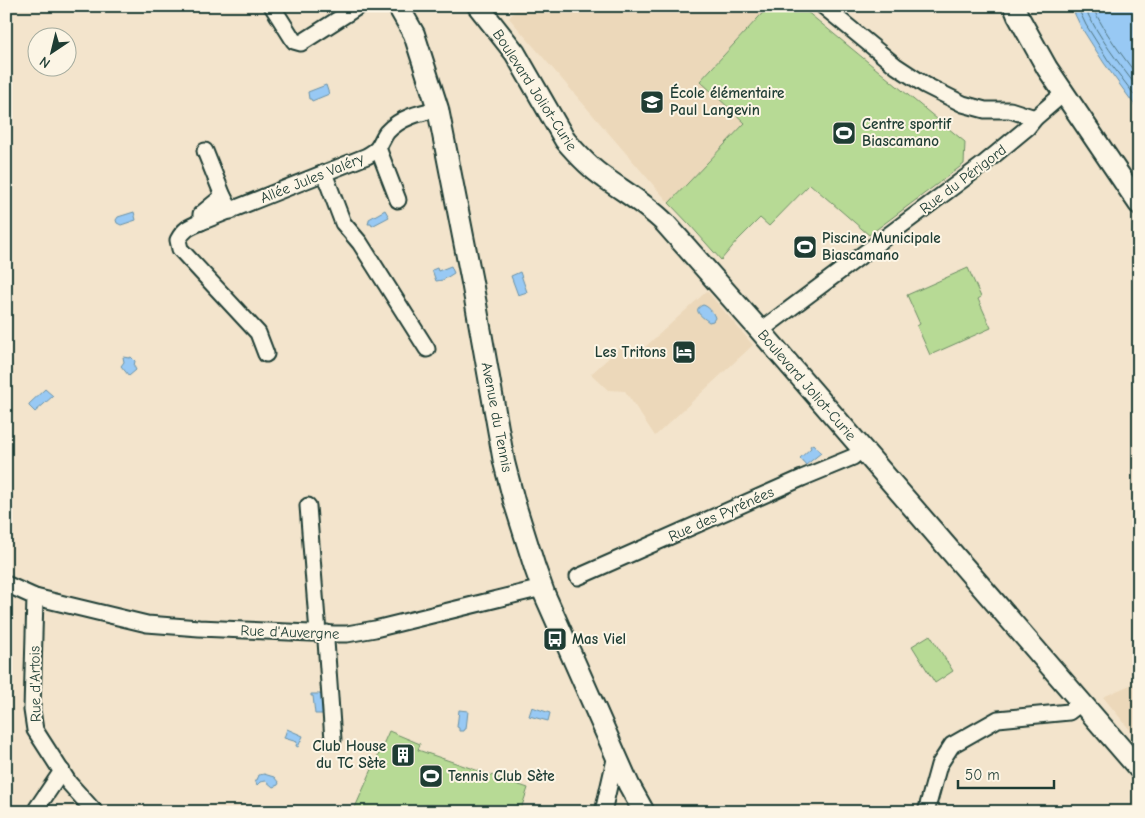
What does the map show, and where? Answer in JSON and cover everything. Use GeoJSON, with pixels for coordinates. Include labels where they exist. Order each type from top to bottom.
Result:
{"type":"FeatureCollection","features":[{"type":"Feature","properties":{"kind":"street"},"geometry":{"type":"LineString","coordinates":[[272,6],[294,41],[301,43],[359,6]]}},
{"type":"Feature","properties":{"kind":"street","name":"Avenue du Tennis"},"geometry":{"type":"LineString","coordinates":[[398,6],[414,34],[438,109],[472,282],[504,462],[514,501],[542,588],[629,785],[644,812]]}},
{"type":"Feature","properties":{"kind":"street","name":"Boulevard Joliot-Curie"},"geometry":{"type":"LineString","coordinates":[[478,6],[516,53],[560,132],[574,150],[604,178],[654,212],[760,331],[1139,769]]}},
{"type":"Feature","properties":{"kind":"street"},"geometry":{"type":"LineString","coordinates":[[823,6],[896,66],[925,85],[963,104],[985,110],[1010,110],[1035,118]]}},
{"type":"Feature","properties":{"kind":"street"},"geometry":{"type":"LineString","coordinates":[[1014,6],[1047,68],[1139,204]]}},
{"type":"Feature","properties":{"kind":"street","name":"Rue du Périgord"},"geometry":{"type":"LineString","coordinates":[[760,331],[981,166],[1027,128],[1035,118],[1064,93]]}},
{"type":"Feature","properties":{"kind":"street","name":"Allée Jules Valéry"},"geometry":{"type":"LineString","coordinates":[[266,354],[258,333],[180,249],[178,240],[182,232],[186,228],[367,156],[378,148],[382,138],[389,130],[402,120],[412,115],[438,109]]}},
{"type":"Feature","properties":{"kind":"street"},"geometry":{"type":"LineString","coordinates":[[378,148],[398,200]]}},
{"type":"Feature","properties":{"kind":"street"},"geometry":{"type":"LineString","coordinates":[[205,151],[230,211]]}},
{"type":"Feature","properties":{"kind":"street"},"geometry":{"type":"LineString","coordinates":[[324,173],[342,223],[360,243],[427,349]]}},
{"type":"Feature","properties":{"kind":"street","name":"Allée Jules Valéry"},"geometry":{"type":"LineString","coordinates":[[201,222],[201,214],[223,196]]}},
{"type":"Feature","properties":{"kind":"street","name":"Rue des Pyrénées"},"geometry":{"type":"LineString","coordinates":[[578,577],[853,457],[862,450]]}},
{"type":"Feature","properties":{"kind":"street"},"geometry":{"type":"LineString","coordinates":[[308,506],[333,740]]}},
{"type":"Feature","properties":{"kind":"street","name":"Rue d'Auvergne"},"geometry":{"type":"LineString","coordinates":[[6,584],[35,597],[147,624],[347,634],[375,629],[542,588]]}},
{"type":"Feature","properties":{"kind":"street","name":"Rue d'Artois"},"geometry":{"type":"LineString","coordinates":[[35,597],[32,710],[35,730],[69,783],[95,812]]}},
{"type":"Feature","properties":{"kind":"street"},"geometry":{"type":"LineString","coordinates":[[926,812],[939,766],[952,745],[998,719],[1069,712],[1082,702]]}},
{"type":"Feature","properties":{"kind":"street"},"geometry":{"type":"LineString","coordinates":[[602,812],[616,755]]}},
{"type":"Feature","properties":{"kind":"street"},"geometry":{"type":"LineString","coordinates":[[36,812],[62,771]]}},
{"type":"Feature","properties":{"kind":"shaded area","name":"École élémentaire Paul Langevin"},"geometry":{"type":"Polygon","coordinates":[[[519,6],[769,6],[700,80],[745,123],[669,203],[509,18],[519,6]]]}},
{"type":"Feature","properties":{"kind":"shaded area"},"geometry":{"type":"Polygon","coordinates":[[[707,291],[753,345],[655,436],[625,391],[608,390],[591,374],[623,345],[634,357],[707,291]]]}},
{"type":"Feature","properties":{"kind":"shaded area"},"geometry":{"type":"Polygon","coordinates":[[[1139,681],[1139,741],[1103,697],[1139,681]]]}},
{"type":"Feature","properties":{"kind":"green space","name":"Centre sportif Biascamano"},"geometry":{"type":"Polygon","coordinates":[[[769,6],[800,6],[965,142],[964,164],[869,235],[810,184],[769,226],[760,218],[721,260],[669,203],[745,123],[700,81],[769,6]]]}},
{"type":"Feature","properties":{"kind":"green space"},"geometry":{"type":"Polygon","coordinates":[[[968,268],[981,297],[978,299],[991,328],[930,355],[917,326],[920,324],[907,295],[968,268]]]}},
{"type":"Feature","properties":{"kind":"green space"},"geometry":{"type":"Polygon","coordinates":[[[930,635],[953,671],[935,683],[912,646],[930,635]]]}},
{"type":"Feature","properties":{"kind":"green space","name":"Tennis Club Sète"},"geometry":{"type":"Polygon","coordinates":[[[389,731],[420,744],[418,750],[528,788],[520,812],[353,812],[389,731]]]}},
{"type":"Feature","properties":{"kind":"water"},"geometry":{"type":"Polygon","coordinates":[[[1071,6],[1139,6],[1139,111],[1104,63],[1081,27],[1071,6]]]}},
{"type":"Feature","properties":{"kind":"water"},"geometry":{"type":"Polygon","coordinates":[[[326,85],[329,94],[312,101],[309,99],[308,92],[326,85]]]}},
{"type":"Feature","properties":{"kind":"water"},"geometry":{"type":"Polygon","coordinates":[[[385,210],[389,217],[372,226],[368,224],[369,219],[385,210]]]}},
{"type":"Feature","properties":{"kind":"water"},"geometry":{"type":"Polygon","coordinates":[[[134,212],[136,220],[121,225],[117,223],[118,217],[134,212]]]}},
{"type":"Feature","properties":{"kind":"water"},"geometry":{"type":"Polygon","coordinates":[[[451,266],[454,273],[443,280],[436,281],[432,270],[437,268],[438,271],[451,266]]]}},
{"type":"Feature","properties":{"kind":"water"},"geometry":{"type":"Polygon","coordinates":[[[520,272],[527,292],[518,295],[511,276],[520,272]]]}},
{"type":"Feature","properties":{"kind":"water"},"geometry":{"type":"Polygon","coordinates":[[[703,305],[709,308],[713,314],[715,318],[713,321],[709,322],[699,314],[698,309],[703,305]]]}},
{"type":"Feature","properties":{"kind":"water"},"geometry":{"type":"Polygon","coordinates":[[[123,357],[131,357],[135,361],[134,366],[136,370],[129,376],[121,366],[124,362],[123,357]]]}},
{"type":"Feature","properties":{"kind":"water"},"geometry":{"type":"Polygon","coordinates":[[[45,389],[53,396],[35,412],[29,404],[45,389]]]}},
{"type":"Feature","properties":{"kind":"water"},"geometry":{"type":"Polygon","coordinates":[[[813,444],[821,453],[806,465],[800,458],[813,444]]]}},
{"type":"Feature","properties":{"kind":"water"},"geometry":{"type":"Polygon","coordinates":[[[311,694],[322,695],[324,714],[315,714],[313,696],[311,694]]]}},
{"type":"Feature","properties":{"kind":"water"},"geometry":{"type":"Polygon","coordinates":[[[532,707],[550,713],[548,721],[529,716],[532,707]]]}},
{"type":"Feature","properties":{"kind":"water"},"geometry":{"type":"Polygon","coordinates":[[[459,710],[468,711],[466,729],[464,731],[459,731],[457,727],[459,710]]]}},
{"type":"Feature","properties":{"kind":"water"},"geometry":{"type":"Polygon","coordinates":[[[287,729],[303,736],[298,747],[296,746],[297,742],[284,738],[287,729]]]}},
{"type":"Feature","properties":{"kind":"water"},"geometry":{"type":"Polygon","coordinates":[[[264,774],[274,777],[279,783],[278,785],[273,787],[266,781],[260,782],[257,785],[255,780],[257,780],[259,775],[264,774]]]}},
{"type":"Feature","properties":{"kind":"place","name":"École élémentaire Paul Langevin"},"geometry":{"type":"Point","coordinates":[652,102]}},
{"type":"Feature","properties":{"kind":"place","name":"Centre sportif Biascamano"},"geometry":{"type":"Point","coordinates":[844,133]}},
{"type":"Feature","properties":{"kind":"place","name":"Piscine Municipale Biascamano"},"geometry":{"type":"Point","coordinates":[805,247]}},
{"type":"Feature","properties":{"kind":"place","name":"Les Tritons"},"geometry":{"type":"Point","coordinates":[684,352]}},
{"type":"Feature","properties":{"kind":"place","name":"Mas Viel"},"geometry":{"type":"Point","coordinates":[555,639]}},
{"type":"Feature","properties":{"kind":"place","name":"Club House du TC Sète"},"geometry":{"type":"Point","coordinates":[403,755]}},
{"type":"Feature","properties":{"kind":"place","name":"Tennis Club Sète"},"geometry":{"type":"Point","coordinates":[431,776]}}]}
